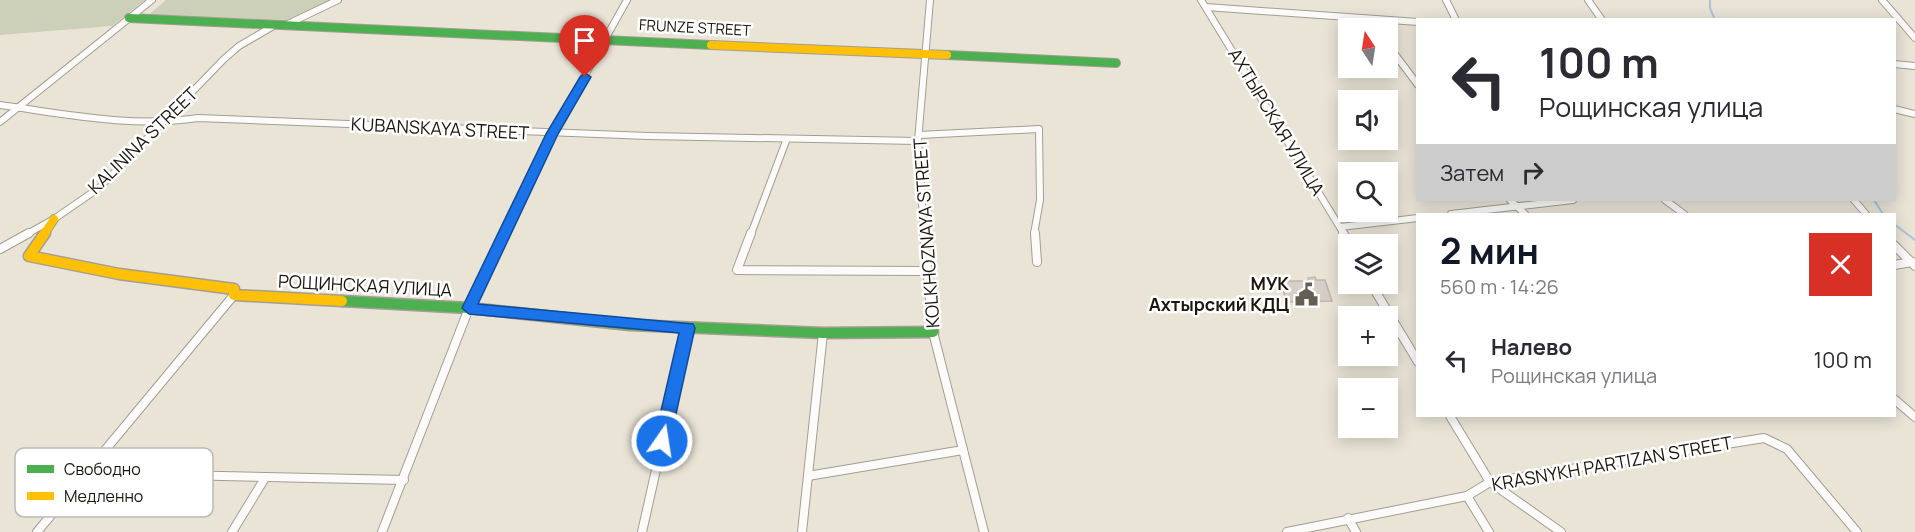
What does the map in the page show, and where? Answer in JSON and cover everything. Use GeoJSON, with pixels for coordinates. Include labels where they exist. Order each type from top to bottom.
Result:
{"type":"FeatureCollection","features":[{"type":"Feature","properties":{"kind":"street"},"geometry":{"type":"LineString","coordinates":[[0,122],[152,0]]}},
{"type":"Feature","properties":{"kind":"street","name":"KALININA STREET"},"geometry":{"type":"LineString","coordinates":[[0,249],[54,219],[99,188],[239,46],[338,0]]}},
{"type":"Feature","properties":{"kind":"street"},"geometry":{"type":"LineString","coordinates":[[382,532],[469,308],[552,134],[608,38],[627,0]]}},
{"type":"Feature","properties":{"kind":"street","name":"KOLKHOZNAYA STREET"},"geometry":{"type":"LineString","coordinates":[[930,0],[918,138],[926,271],[933,332],[984,532]]}},
{"type":"Feature","properties":{"kind":"street","name":"АХТЫРСКАЯ УЛИЦА"},"geometry":{"type":"LineString","coordinates":[[1201,0],[1344,234]]}},
{"type":"Feature","properties":{"kind":"street"},"geometry":{"type":"LineString","coordinates":[[1446,0],[1455,18]]}},
{"type":"Feature","properties":{"kind":"street"},"geometry":{"type":"LineString","coordinates":[[1588,0],[1601,18]]}},
{"type":"Feature","properties":{"kind":"street"},"geometry":{"type":"LineString","coordinates":[[1882,0],[1915,38]]}},
{"type":"Feature","properties":{"kind":"street"},"geometry":{"type":"LineString","coordinates":[[1206,7],[1357,18]]}},
{"type":"Feature","properties":{"kind":"street","name":"FRUNZE STREET"},"geometry":{"type":"LineString","coordinates":[[129,18],[608,38],[1116,63]]}},
{"type":"Feature","properties":{"kind":"street"},"geometry":{"type":"LineString","coordinates":[[1398,21],[1416,22]]}},
{"type":"Feature","properties":{"kind":"street"},"geometry":{"type":"LineString","coordinates":[[1398,58],[1416,82]]}},
{"type":"Feature","properties":{"kind":"street"},"geometry":{"type":"LineString","coordinates":[[1896,64],[1915,66]]}},
{"type":"Feature","properties":{"kind":"street","name":"KUBANSKAYA STREET"},"geometry":{"type":"LineString","coordinates":[[0,105],[120,120],[164,123],[198,118],[552,134],[786,141],[918,138],[1039,129],[1040,200],[1034,237],[1037,262]]}},
{"type":"Feature","properties":{"kind":"street"},"geometry":{"type":"LineString","coordinates":[[1896,109],[1915,114]]}},
{"type":"Feature","properties":{"kind":"street"},"geometry":{"type":"LineString","coordinates":[[786,141],[737,270],[926,271]]}},
{"type":"Feature","properties":{"kind":"street"},"geometry":{"type":"LineString","coordinates":[[1511,201],[1524,213]]}},
{"type":"Feature","properties":{"kind":"street"},"geometry":{"type":"LineString","coordinates":[[1460,213],[1565,201]]}},
{"type":"Feature","properties":{"kind":"street"},"geometry":{"type":"LineString","coordinates":[[1666,201],[1683,213]]}},
{"type":"Feature","properties":{"kind":"street"},"geometry":{"type":"LineString","coordinates":[[1855,201],[1865,213]]}},
{"type":"Feature","properties":{"kind":"street"},"geometry":{"type":"LineString","coordinates":[[1340,227],[1416,218]]}},
{"type":"Feature","properties":{"kind":"street","name":"РОЩИНСКАЯ УЛИЦА"},"geometry":{"type":"LineString","coordinates":[[54,219],[29,256],[119,274],[234,289],[234,295],[469,308],[630,325],[823,333],[933,332]]}},
{"type":"Feature","properties":{"kind":"street"},"geometry":{"type":"LineString","coordinates":[[1896,247],[1913,264]]}},
{"type":"Feature","properties":{"kind":"street"},"geometry":{"type":"LineString","coordinates":[[1896,265],[1913,264]]}},
{"type":"Feature","properties":{"kind":"street"},"geometry":{"type":"LineString","coordinates":[[1377,294],[1416,359]]}},
{"type":"Feature","properties":{"kind":"street"},"geometry":{"type":"LineString","coordinates":[[105,448],[234,295]]}},
{"type":"Feature","properties":{"kind":"street"},"geometry":{"type":"LineString","coordinates":[[642,532],[688,328]]}},
{"type":"Feature","properties":{"kind":"street"},"geometry":{"type":"LineString","coordinates":[[802,532],[823,333]]}},
{"type":"Feature","properties":{"kind":"street"},"geometry":{"type":"LineString","coordinates":[[1896,401],[1915,417]]}},
{"type":"Feature","properties":{"kind":"street"},"geometry":{"type":"LineString","coordinates":[[1451,417],[1490,482],[1561,532]]}},
{"type":"Feature","properties":{"kind":"street","name":"KRASNYKH PARTIZAN STREET"},"geometry":{"type":"LineString","coordinates":[[1287,532],[1467,496],[1490,482],[1764,438],[1787,449],[1857,532]]}},
{"type":"Feature","properties":{"kind":"street"},"geometry":{"type":"LineString","coordinates":[[808,476],[963,450]]}},
{"type":"Feature","properties":{"kind":"street"},"geometry":{"type":"LineString","coordinates":[[213,477],[404,480]]}},
{"type":"Feature","properties":{"kind":"street"},"geometry":{"type":"LineString","coordinates":[[232,532],[265,478]]}},
{"type":"Feature","properties":{"kind":"street"},"geometry":{"type":"LineString","coordinates":[[1467,496],[1489,532]]}},
{"type":"Feature","properties":{"kind":"street"},"geometry":{"type":"LineString","coordinates":[[37,532],[49,517]]}},
{"type":"Feature","properties":{"kind":"street"},"geometry":{"type":"LineString","coordinates":[[1348,518],[1356,532]]}},
{"type":"Feature","properties":{"kind":"green space"},"geometry":{"type":"Polygon","coordinates":[[[0,0],[145,0],[112,26],[0,35],[0,0]]]}},
{"type":"Feature","properties":{"kind":"green space"},"geometry":{"type":"Polygon","coordinates":[[[166,0],[332,0],[287,20],[147,16],[166,0]]]}},
{"type":"Feature","properties":{"kind":"building","name":"МУК Ахтырский КДЦ"},"geometry":{"type":"Polygon","coordinates":[[[1315,277],[1316,280],[1325,280],[1332,301],[1287,302],[1282,287],[1286,287],[1285,281],[1309,281],[1308,278],[1315,277]]]}},
{"type":"Feature","properties":{"kind":"waterway"},"geometry":{"type":"LineString","coordinates":[[1710,0],[1710,8],[1714,18]]}},
{"type":"Feature","properties":{"kind":"waterway"},"geometry":{"type":"LineString","coordinates":[[1875,201],[1882,213]]}},
{"type":"Feature","properties":{"kind":"waterway"},"geometry":{"type":"LineString","coordinates":[[1896,226],[1915,240]]}},
{"type":"Feature","properties":{"kind":"traffic: fast"},"geometry":{"type":"LineString","coordinates":[[129,18],[711,45]]}},
{"type":"Feature","properties":{"kind":"traffic: fast"},"geometry":{"type":"LineString","coordinates":[[947,55],[1116,63]]}},
{"type":"Feature","properties":{"kind":"traffic: fast"},"geometry":{"type":"LineString","coordinates":[[342,301],[469,308],[630,325],[823,333],[933,332]]}},
{"type":"Feature","properties":{"kind":"traffic: slow"},"geometry":{"type":"LineString","coordinates":[[711,45],[947,55]]}},
{"type":"Feature","properties":{"kind":"traffic: slow"},"geometry":{"type":"LineString","coordinates":[[54,219],[29,256],[119,274],[234,289],[234,295],[342,301]]}},
{"type":"Feature","properties":{"kind":"place","name":"МУК Ахтырский КДЦ"},"geometry":{"type":"Point","coordinates":[1307,294]}},
{"type":"Feature","properties":{"kind":"route"},"geometry":{"type":"LineString","coordinates":[[585,77],[552,134],[469,308],[630,325],[688,328],[662,441]]}}]}
